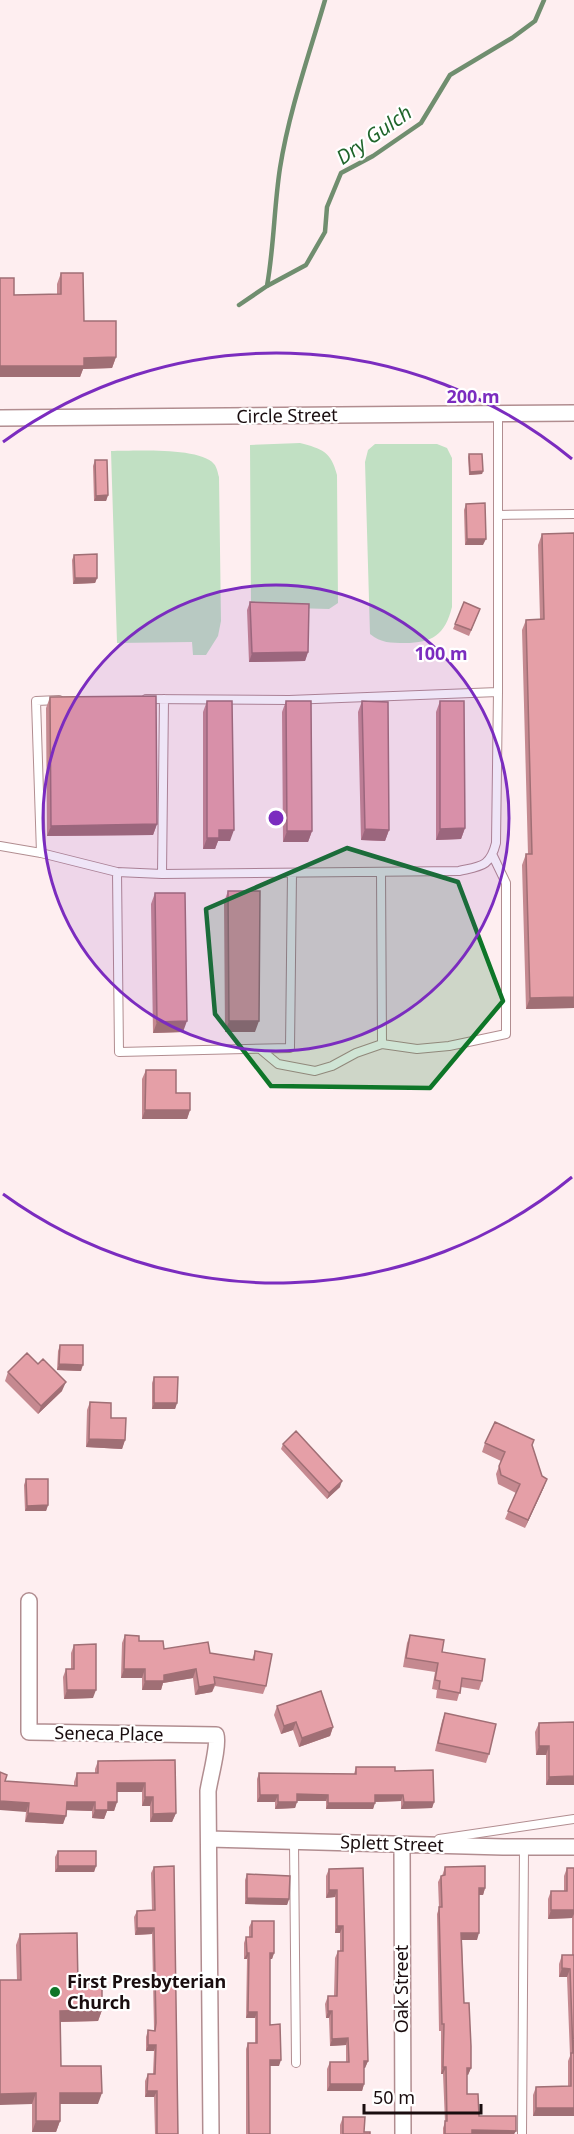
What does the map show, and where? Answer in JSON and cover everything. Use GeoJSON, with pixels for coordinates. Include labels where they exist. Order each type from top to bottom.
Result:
{"type":"FeatureCollection","features":[{"type":"Feature","properties":{"kind":"street","name":"Circle Street"},"geometry":{"type":"LineString","coordinates":[[0,418],[574,413]]}},
{"type":"Feature","properties":{"kind":"street","name":"Seneca Place"},"geometry":{"type":"LineString","coordinates":[[29,1601],[29,1732],[216,1735],[219,1742],[208,1791],[209,1839]]}},
{"type":"Feature","properties":{"kind":"street","name":"Splett Street"},"geometry":{"type":"LineString","coordinates":[[209,1839],[574,1847]]}},
{"type":"Feature","properties":{"kind":"street"},"geometry":{"type":"LineString","coordinates":[[209,1839],[211,2134]]}},
{"type":"Feature","properties":{"kind":"street","name":"Oak Street"},"geometry":{"type":"LineString","coordinates":[[402,1845],[403,2134]]}},
{"type":"Feature","properties":{"kind":"lane"},"geometry":{"type":"LineString","coordinates":[[0,846],[41,853],[117,872],[162,874],[459,871],[484,866],[493,856],[496,843],[498,414]]}},
{"type":"Feature","properties":{"kind":"lane"},"geometry":{"type":"LineString","coordinates":[[498,515],[574,514]]}},
{"type":"Feature","properties":{"kind":"lane"},"geometry":{"type":"LineString","coordinates":[[140,699],[289,700],[498,692]]}},
{"type":"Feature","properties":{"kind":"lane"},"geometry":{"type":"LineString","coordinates":[[162,874],[164,699]]}},
{"type":"Feature","properties":{"kind":"lane"},"geometry":{"type":"LineString","coordinates":[[41,853],[36,701],[70,700]]}},
{"type":"Feature","properties":{"kind":"lane"},"geometry":{"type":"LineString","coordinates":[[260,1049],[278,1064],[315,1071],[382,1044],[417,1049],[449,1046],[507,1034],[507,883],[493,856]]}},
{"type":"Feature","properties":{"kind":"lane"},"geometry":{"type":"LineString","coordinates":[[117,872],[119,1052],[290,1048],[292,873]]}},
{"type":"Feature","properties":{"kind":"lane"},"geometry":{"type":"LineString","coordinates":[[381,872],[382,1044]]}},
{"type":"Feature","properties":{"kind":"lane"},"geometry":{"type":"LineString","coordinates":[[402,1845],[574,1819]]}},
{"type":"Feature","properties":{"kind":"lane"},"geometry":{"type":"LineString","coordinates":[[294,1842],[296,2063]]}},
{"type":"Feature","properties":{"kind":"lane"},"geometry":{"type":"LineString","coordinates":[[522,2134],[524,1847]]}},
{"type":"Feature","properties":{"kind":"highlighted area"},"geometry":{"type":"Polygon","coordinates":[[[347,848],[458,882],[503,1001],[430,1088],[271,1086],[215,1014],[206,909],[347,848]]]}},
{"type":"Feature","properties":{"kind":"green space"},"geometry":{"type":"Polygon","coordinates":[[[300,443],[324,452],[332,461],[337,475],[338,603],[329,609],[251,607],[250,445],[300,443]]]}},
{"type":"Feature","properties":{"kind":"green space"},"geometry":{"type":"Polygon","coordinates":[[[375,444],[437,444],[447,448],[452,458],[452,607],[446,624],[436,636],[414,643],[391,643],[370,634],[365,462],[368,450],[375,444]]]}},
{"type":"Feature","properties":{"kind":"green space"},"geometry":{"type":"Polygon","coordinates":[[[111,451],[181,452],[206,459],[216,467],[219,477],[221,621],[218,636],[206,655],[193,655],[192,642],[117,643],[111,451]]]}},
{"type":"Feature","properties":{"kind":"building"},"geometry":{"type":"Polygon","coordinates":[[[61,273],[83,273],[84,321],[116,321],[116,357],[84,358],[84,366],[0,366],[0,278],[14,278],[14,295],[61,294],[61,273]]]}},
{"type":"Feature","properties":{"kind":"building"},"geometry":{"type":"Polygon","coordinates":[[[469,454],[482,454],[483,471],[470,472],[469,454]]]}},
{"type":"Feature","properties":{"kind":"building"},"geometry":{"type":"Polygon","coordinates":[[[95,460],[107,460],[108,495],[96,496],[95,460]]]}},
{"type":"Feature","properties":{"kind":"building"},"geometry":{"type":"Polygon","coordinates":[[[485,503],[486,539],[467,539],[466,504],[485,503]]]}},
{"type":"Feature","properties":{"kind":"building"},"geometry":{"type":"Polygon","coordinates":[[[574,533],[574,997],[530,998],[526,854],[532,854],[526,620],[544,619],[542,534],[574,533]]]}},
{"type":"Feature","properties":{"kind":"building"},"geometry":{"type":"Polygon","coordinates":[[[97,554],[97,578],[75,578],[74,555],[97,554]]]}},
{"type":"Feature","properties":{"kind":"building"},"geometry":{"type":"Polygon","coordinates":[[[250,602],[309,604],[308,652],[252,653],[250,602]]]}},
{"type":"Feature","properties":{"kind":"building"},"geometry":{"type":"Polygon","coordinates":[[[464,602],[480,609],[471,630],[455,624],[464,602]]]}},
{"type":"Feature","properties":{"kind":"building"},"geometry":{"type":"Polygon","coordinates":[[[156,696],[157,824],[51,826],[50,697],[156,696]]]}},
{"type":"Feature","properties":{"kind":"building"},"geometry":{"type":"Polygon","coordinates":[[[207,701],[232,701],[234,830],[219,830],[219,838],[207,838],[207,701]]]}},
{"type":"Feature","properties":{"kind":"building"},"geometry":{"type":"Polygon","coordinates":[[[286,701],[311,701],[312,831],[287,831],[286,701]]]}},
{"type":"Feature","properties":{"kind":"building"},"geometry":{"type":"Polygon","coordinates":[[[362,701],[388,702],[389,830],[365,829],[362,701]]]}},
{"type":"Feature","properties":{"kind":"building"},"geometry":{"type":"Polygon","coordinates":[[[440,701],[464,701],[465,828],[440,829],[440,701]]]}},
{"type":"Feature","properties":{"kind":"building"},"geometry":{"type":"Polygon","coordinates":[[[228,891],[260,891],[259,1021],[229,1021],[228,891]]]}},
{"type":"Feature","properties":{"kind":"building"},"geometry":{"type":"Polygon","coordinates":[[[155,893],[185,893],[187,1021],[157,1022],[155,893]]]}},
{"type":"Feature","properties":{"kind":"building"},"geometry":{"type":"Polygon","coordinates":[[[146,1070],[176,1070],[176,1093],[190,1093],[190,1110],[145,1110],[146,1070]]]}},
{"type":"Feature","properties":{"kind":"building"},"geometry":{"type":"Polygon","coordinates":[[[60,1345],[83,1345],[83,1365],[59,1364],[60,1345]]]}},
{"type":"Feature","properties":{"kind":"building"},"geometry":{"type":"Polygon","coordinates":[[[27,1353],[38,1364],[43,1359],[66,1382],[41,1406],[8,1372],[27,1353]]]}},
{"type":"Feature","properties":{"kind":"building"},"geometry":{"type":"Polygon","coordinates":[[[154,1377],[178,1377],[177,1403],[154,1403],[154,1377]]]}},
{"type":"Feature","properties":{"kind":"building"},"geometry":{"type":"Polygon","coordinates":[[[90,1402],[111,1403],[111,1418],[126,1418],[125,1440],[89,1439],[90,1402]]]}},
{"type":"Feature","properties":{"kind":"building"},"geometry":{"type":"Polygon","coordinates":[[[495,1422],[534,1440],[532,1445],[542,1476],[547,1479],[528,1520],[508,1511],[520,1484],[501,1475],[499,1466],[505,1452],[485,1443],[495,1422]]]}},
{"type":"Feature","properties":{"kind":"building"},"geometry":{"type":"Polygon","coordinates":[[[296,1431],[342,1481],[329,1493],[283,1444],[296,1431]]]}},
{"type":"Feature","properties":{"kind":"building"},"geometry":{"type":"Polygon","coordinates":[[[26,1479],[48,1479],[48,1505],[27,1506],[26,1479]]]}},
{"type":"Feature","properties":{"kind":"building"},"geometry":{"type":"Polygon","coordinates":[[[125,1635],[139,1636],[139,1641],[163,1641],[164,1649],[208,1642],[210,1653],[254,1660],[255,1651],[272,1654],[266,1686],[214,1677],[215,1684],[199,1687],[196,1669],[164,1675],[164,1681],[145,1681],[145,1669],[124,1669],[125,1635]]]}},
{"type":"Feature","properties":{"kind":"building"},"geometry":{"type":"Polygon","coordinates":[[[410,1635],[444,1640],[442,1652],[485,1659],[482,1681],[462,1678],[460,1693],[439,1689],[440,1681],[435,1680],[438,1663],[406,1658],[410,1635]]]}},
{"type":"Feature","properties":{"kind":"building"},"geometry":{"type":"Polygon","coordinates":[[[96,1644],[96,1690],[67,1690],[66,1669],[74,1669],[74,1645],[96,1644]]]}},
{"type":"Feature","properties":{"kind":"building"},"geometry":{"type":"Polygon","coordinates":[[[321,1691],[333,1727],[302,1738],[296,1722],[284,1726],[277,1706],[321,1691]]]}},
{"type":"Feature","properties":{"kind":"building"},"geometry":{"type":"Polygon","coordinates":[[[445,1713],[496,1724],[489,1754],[438,1743],[445,1713]]]}},
{"type":"Feature","properties":{"kind":"building"},"geometry":{"type":"Polygon","coordinates":[[[574,1722],[574,1776],[549,1777],[549,1746],[539,1746],[539,1723],[574,1722]]]}},
{"type":"Feature","properties":{"kind":"building"},"geometry":{"type":"Polygon","coordinates":[[[175,1760],[176,1813],[153,1814],[153,1797],[145,1797],[145,1783],[117,1783],[117,1802],[108,1802],[108,1810],[95,1810],[95,1802],[67,1802],[66,1816],[28,1813],[29,1803],[0,1801],[0,1772],[7,1775],[5,1781],[77,1786],[77,1773],[98,1773],[98,1761],[175,1760]]]}},
{"type":"Feature","properties":{"kind":"building"},"geometry":{"type":"Polygon","coordinates":[[[356,1767],[395,1767],[395,1771],[433,1770],[434,1802],[404,1802],[403,1795],[375,1795],[375,1803],[328,1803],[328,1795],[297,1794],[297,1802],[278,1802],[278,1795],[260,1795],[259,1773],[356,1774],[356,1767]]]}},
{"type":"Feature","properties":{"kind":"building"},"geometry":{"type":"Polygon","coordinates":[[[58,1851],[96,1851],[96,1866],[58,1866],[58,1851]]]}},
{"type":"Feature","properties":{"kind":"building"},"geometry":{"type":"Polygon","coordinates":[[[174,1866],[178,2134],[157,2134],[157,2091],[147,2091],[148,2074],[155,2074],[156,2045],[148,2045],[148,2030],[155,2031],[156,2023],[154,1928],[137,1928],[137,1911],[155,1910],[154,1867],[174,1866]]]}},
{"type":"Feature","properties":{"kind":"building"},"geometry":{"type":"Polygon","coordinates":[[[485,1866],[485,1888],[479,1888],[479,1933],[461,1933],[464,2003],[469,2003],[471,2046],[471,2068],[467,2068],[467,2094],[478,2094],[479,2116],[516,2116],[516,2131],[472,2130],[472,2134],[445,2134],[445,2121],[447,2121],[446,2067],[443,2067],[444,2024],[442,2024],[439,1907],[442,1907],[441,1876],[445,1875],[445,1867],[485,1866]]]}},
{"type":"Feature","properties":{"kind":"building"},"geometry":{"type":"Polygon","coordinates":[[[363,1868],[368,2061],[364,2061],[364,2084],[330,2084],[330,2062],[349,2062],[348,2038],[332,2039],[332,2011],[328,2011],[328,1996],[337,1996],[338,1951],[343,1951],[343,1926],[337,1926],[337,1890],[329,1890],[329,1869],[363,1868]]]}},
{"type":"Feature","properties":{"kind":"building"},"geometry":{"type":"Polygon","coordinates":[[[567,1868],[574,1868],[574,1910],[551,1910],[551,1891],[567,1891],[567,1868]]]}},
{"type":"Feature","properties":{"kind":"building"},"geometry":{"type":"Polygon","coordinates":[[[247,1874],[290,1876],[289,1899],[247,1898],[247,1874]]]}},
{"type":"Feature","properties":{"kind":"building"},"geometry":{"type":"Polygon","coordinates":[[[252,1921],[274,1921],[274,1953],[270,1953],[270,2025],[280,2024],[281,2060],[270,2060],[270,2134],[249,2134],[248,2043],[257,2043],[257,2012],[248,2012],[249,1953],[247,1953],[246,1937],[252,1937],[252,1921]]]}},
{"type":"Feature","properties":{"kind":"building"},"geometry":{"type":"Polygon","coordinates":[[[77,1933],[78,1984],[102,1984],[102,2010],[60,2011],[61,2066],[101,2066],[102,2093],[60,2093],[60,2121],[36,2121],[36,2093],[0,2094],[0,1980],[21,1980],[20,1934],[77,1933]]]}},
{"type":"Feature","properties":{"kind":"building"},"geometry":{"type":"Polygon","coordinates":[[[562,1955],[574,1955],[574,2108],[536,2108],[536,2087],[571,2086],[571,2053],[573,2053],[570,1969],[562,1968],[562,1955]]]}},
{"type":"Feature","properties":{"kind":"building"},"geometry":{"type":"Polygon","coordinates":[[[343,2117],[365,2117],[364,2132],[370,2132],[370,2134],[343,2134],[343,2117]]]}},
{"type":"Feature","properties":{"kind":"waterway"},"geometry":{"type":"LineString","coordinates":[[267,286],[284,147],[325,0]]}},
{"type":"Feature","properties":{"kind":"waterway","name":"Dry Gulch"},"geometry":{"type":"LineString","coordinates":[[239,305],[267,286],[306,265],[325,232],[327,207],[341,173],[373,156],[421,123],[450,75],[512,38],[535,21],[544,0]]}},
{"type":"Feature","properties":{"kind":"place","name":"First Presbyterian Church"},"geometry":{"type":"Point","coordinates":[55,1992]}}]}
